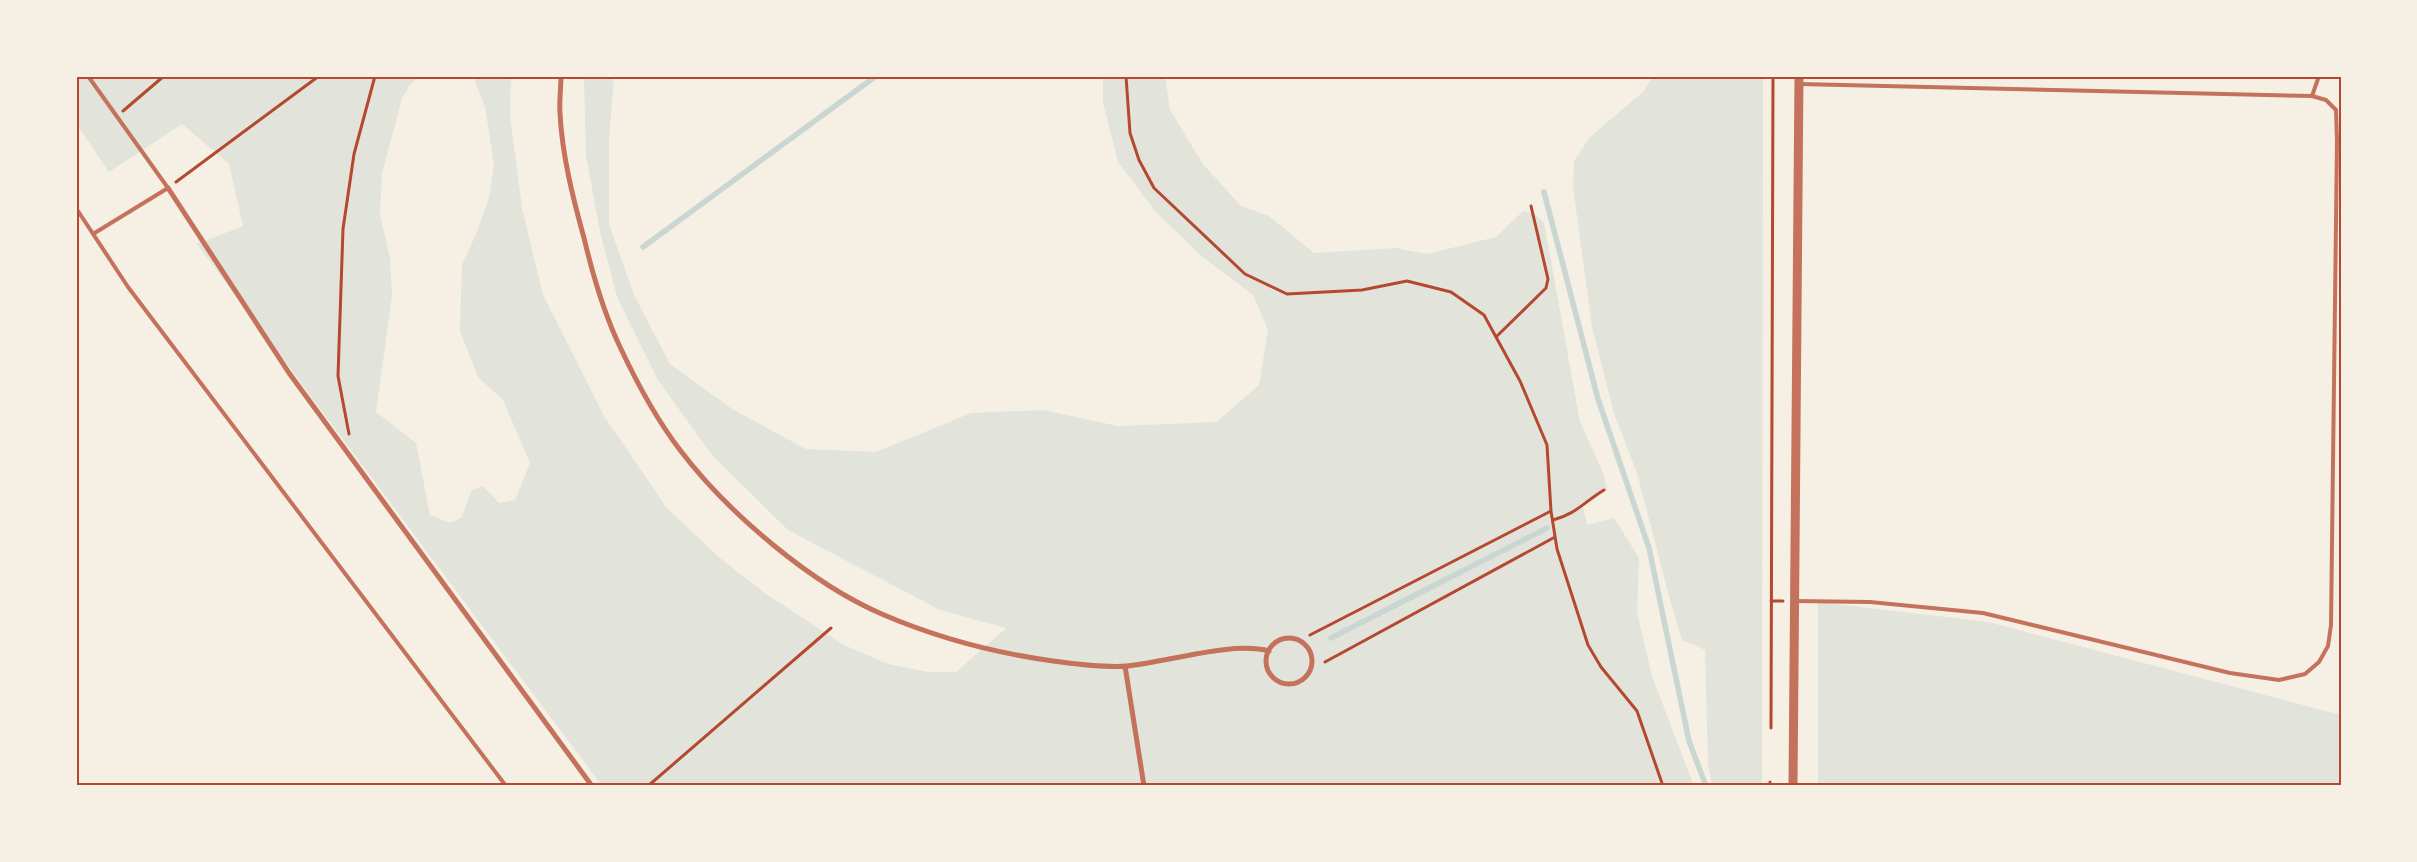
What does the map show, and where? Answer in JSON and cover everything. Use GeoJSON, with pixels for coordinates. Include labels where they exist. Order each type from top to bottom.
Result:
{"type":"FeatureCollection","features":[{"type":"Feature","properties":{"kind":"street"},"geometry":{"type":"LineString","coordinates":[[561,76],[560,113],[567,161],[594,278],[620,348],[649,402],[679,449],[706,481],[739,515],[796,562],[849,598],[884,615],[942,637],[1000,652],[1055,661],[1125,666],[1246,648],[1269,652]]}},
{"type":"Feature","properties":{"kind":"street"},"geometry":{"type":"LineString","coordinates":[[1793,786],[1799,80]]}},
{"type":"Feature","properties":{"kind":"street"},"geometry":{"type":"LineString","coordinates":[[168,188],[289,373],[592,786]]}},
{"type":"Feature","properties":{"kind":"street"},"geometry":{"type":"LineString","coordinates":[[1294,638],[1307,646],[1311,653],[1311,668],[1302,680],[1288,683],[1281,682],[1270,672],[1267,658],[1269,652],[1279,640],[1294,638]]}},
{"type":"Feature","properties":{"kind":"street"},"geometry":{"type":"LineString","coordinates":[[1125,666],[1144,786]]}},
{"type":"Feature","properties":{"kind":"lane"},"geometry":{"type":"LineString","coordinates":[[88,76],[168,188],[93,234]]}},
{"type":"Feature","properties":{"kind":"lane"},"geometry":{"type":"LineString","coordinates":[[2312,96],[2319,76]]}},
{"type":"Feature","properties":{"kind":"lane"},"geometry":{"type":"LineString","coordinates":[[1794,601],[1870,602],[1983,613],[2230,673],[2279,680],[2305,674],[2319,662],[2328,646],[2331,625],[2337,141],[2336,110],[2326,100],[2312,96],[1799,80]]}},
{"type":"Feature","properties":{"kind":"lane"},"geometry":{"type":"LineString","coordinates":[[76,208],[128,287],[506,786]]}},
{"type":"Feature","properties":{"kind":"path"},"geometry":{"type":"LineString","coordinates":[[117,116],[164,76]]}},
{"type":"Feature","properties":{"kind":"path"},"geometry":{"type":"LineString","coordinates":[[168,188],[319,76]]}},
{"type":"Feature","properties":{"kind":"path"},"geometry":{"type":"LineString","coordinates":[[353,461],[338,376],[343,228],[354,154],[375,76]]}},
{"type":"Feature","properties":{"kind":"path"},"geometry":{"type":"LineString","coordinates":[[1126,76],[1130,133],[1139,160],[1154,188],[1245,274],[1286,294],[1362,290],[1407,281],[1451,292],[1484,315],[1520,381],[1547,445],[1551,510],[1557,549],[1588,645],[1601,667],[1637,711],[1663,786]]}},
{"type":"Feature","properties":{"kind":"path"},"geometry":{"type":"LineString","coordinates":[[1771,728],[1773,76]]}},
{"type":"Feature","properties":{"kind":"path"},"geometry":{"type":"LineString","coordinates":[[1496,337],[1546,288],[1548,279],[1531,206]]}},
{"type":"Feature","properties":{"kind":"path"},"geometry":{"type":"LineString","coordinates":[[1553,520],[1569,516],[1581,504],[1604,490]]}},
{"type":"Feature","properties":{"kind":"path"},"geometry":{"type":"LineString","coordinates":[[1310,635],[1551,510]]}},
{"type":"Feature","properties":{"kind":"path"},"geometry":{"type":"LineString","coordinates":[[1325,662],[1555,537]]}},
{"type":"Feature","properties":{"kind":"path"},"geometry":{"type":"LineString","coordinates":[[648,786],[831,628]]}},
{"type":"Feature","properties":{"kind":"shaded area"},"geometry":{"type":"Polygon","coordinates":[[[76,76],[420,76],[410,85],[402,98],[382,174],[380,214],[390,258],[392,296],[376,412],[416,443],[430,515],[450,523],[461,518],[472,490],[483,486],[499,503],[515,500],[530,463],[503,400],[478,377],[460,331],[462,265],[477,232],[489,198],[494,164],[485,107],[473,76],[511,76],[510,115],[522,208],[543,295],[604,416],[667,508],[720,558],[766,594],[844,645],[888,664],[928,672],[956,672],[1006,628],[940,610],[788,530],[712,455],[658,380],[617,297],[600,232],[586,156],[584,76],[614,76],[609,140],[609,224],[634,295],[670,364],[732,409],[806,449],[876,452],[971,413],[1043,410],[1118,426],[1216,422],[1259,385],[1268,330],[1253,295],[1199,254],[1155,211],[1118,162],[1103,103],[1103,76],[1165,76],[1170,110],[1203,164],[1241,206],[1269,216],[1314,253],[1396,248],[1427,254],[1496,237],[1523,211],[1533,213],[1544,222],[1580,422],[1603,472],[1607,490],[1583,507],[1587,525],[1614,518],[1639,558],[1637,612],[1652,676],[1694,786],[602,786],[197,244],[243,226],[229,164],[182,124],[109,172],[76,123],[76,76]]]}},
{"type":"Feature","properties":{"kind":"shaded area"},"geometry":{"type":"Polygon","coordinates":[[[1653,76],[1763,76],[1762,786],[1712,786],[1708,764],[1705,650],[1682,640],[1637,473],[1614,414],[1592,327],[1573,187],[1574,161],[1590,137],[1643,92],[1653,76]]]}},
{"type":"Feature","properties":{"kind":"shaded area"},"geometry":{"type":"Polygon","coordinates":[[[1818,602],[1988,622],[2341,715],[2341,786],[1818,786],[1818,602]]]}},
{"type":"Feature","properties":{"kind":"waterway"},"geometry":{"type":"LineString","coordinates":[[643,247],[876,76]]}},
{"type":"Feature","properties":{"kind":"waterway"},"geometry":{"type":"LineString","coordinates":[[1544,192],[1598,399],[1649,548],[1689,741],[1706,786]]}},
{"type":"Feature","properties":{"kind":"waterway"},"geometry":{"type":"LineString","coordinates":[[1331,638],[1547,528]]}}]}
